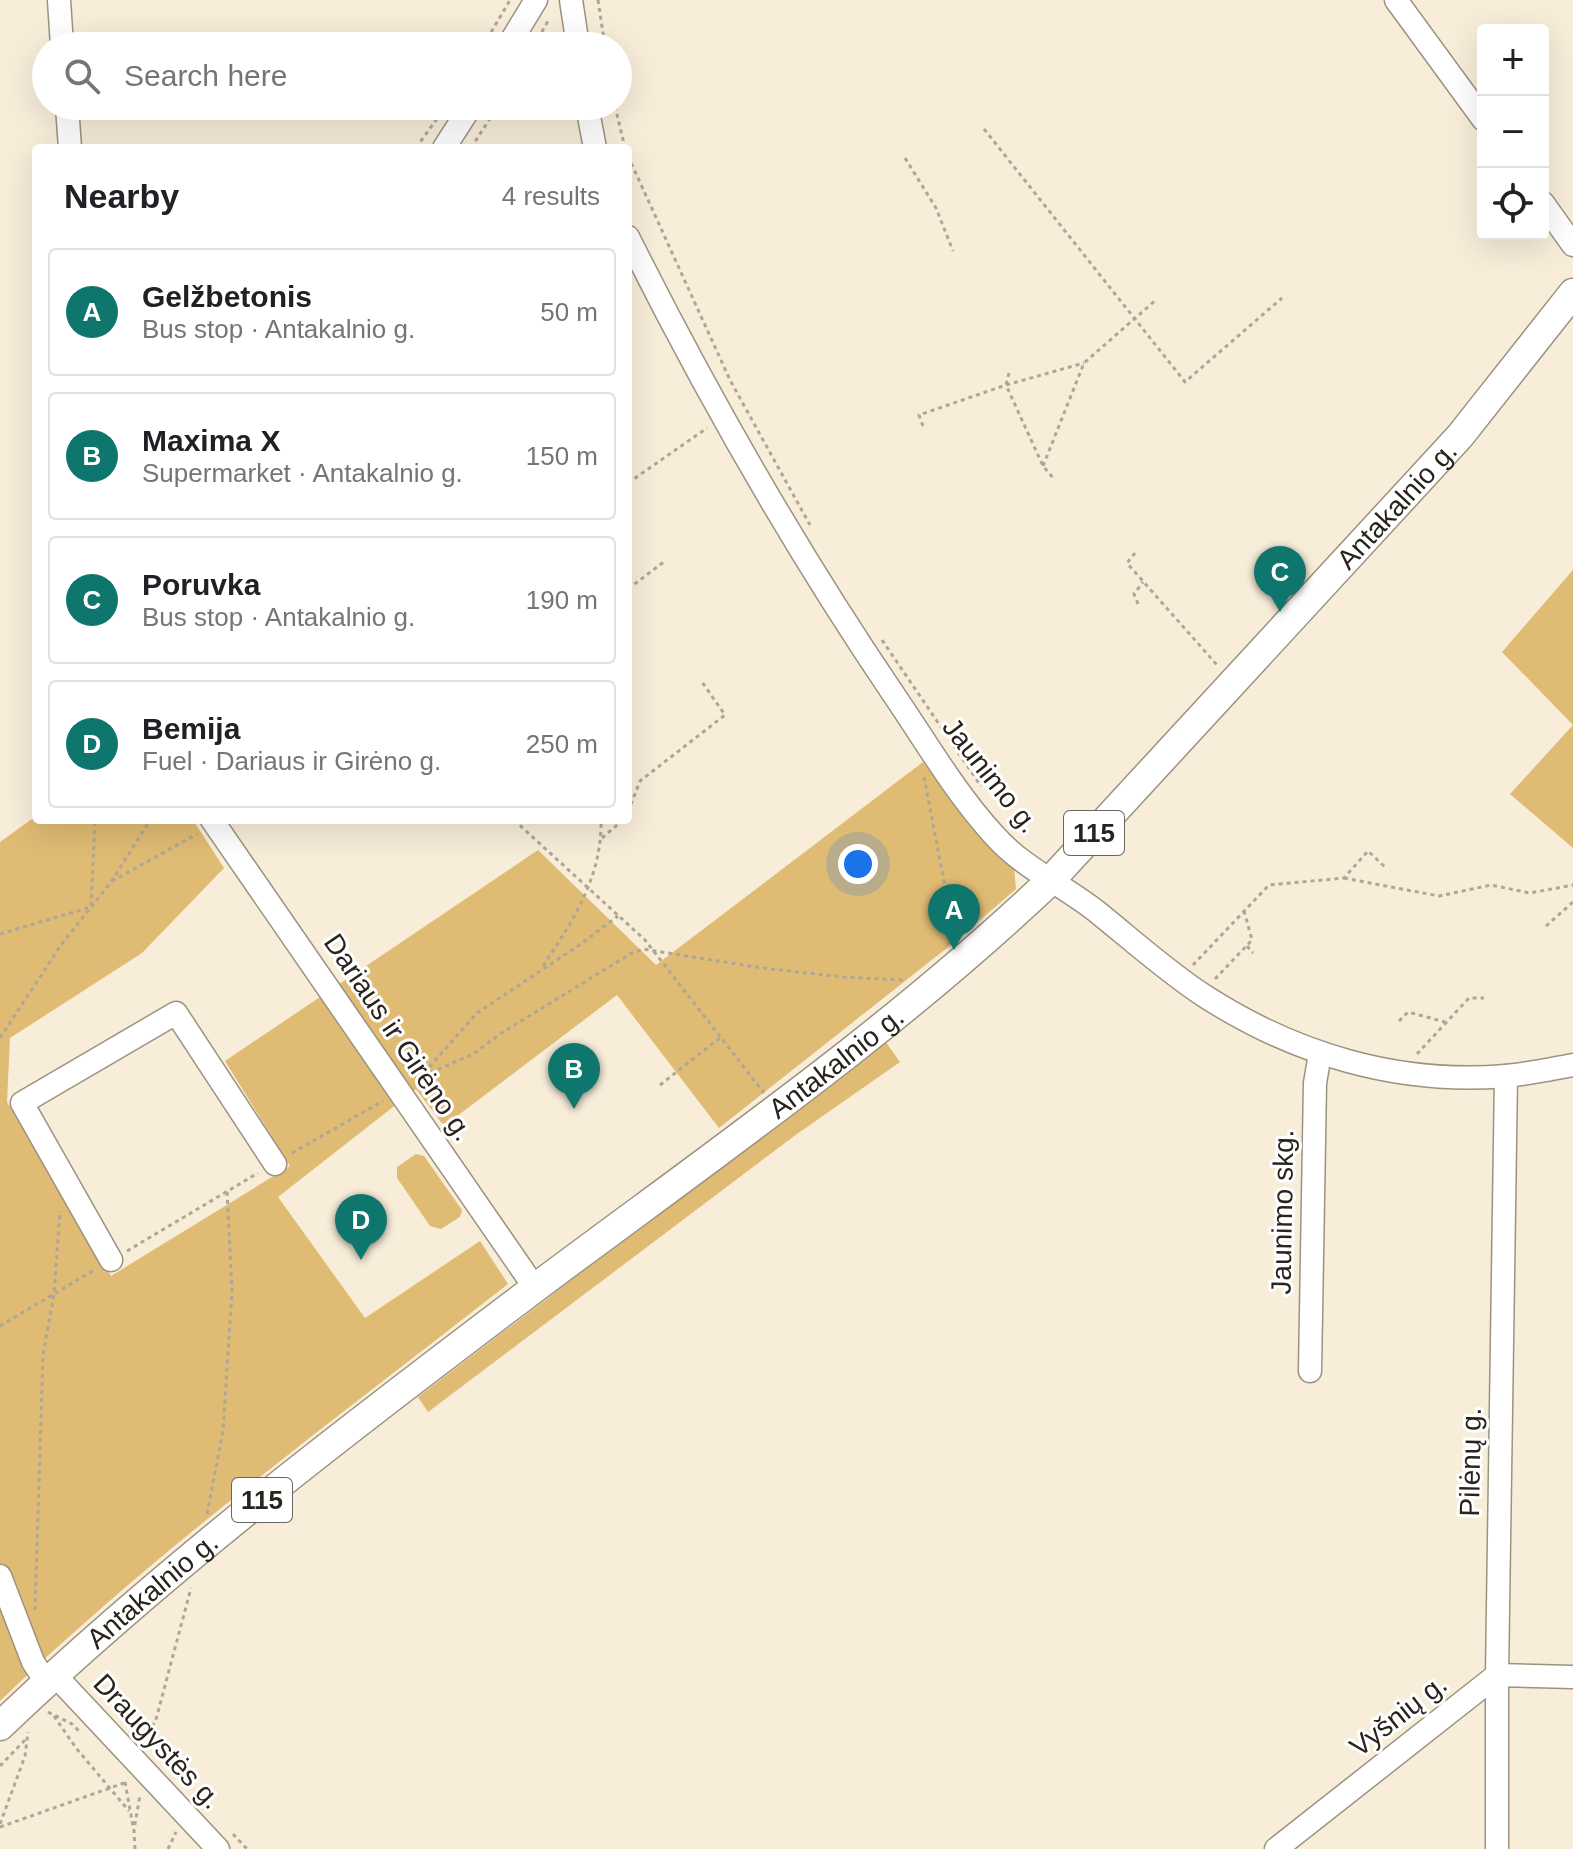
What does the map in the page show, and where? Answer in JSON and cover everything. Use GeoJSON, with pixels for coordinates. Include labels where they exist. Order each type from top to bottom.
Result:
{"type":"FeatureCollection","features":[{"type":"Feature","properties":{"kind":"main road","name":"Antakalnio g."},"geometry":{"type":"LineString","coordinates":[[0,1726],[50,1678],[200,1549],[535,1288],[717,1155],[944,977],[1050,881],[1460,436],[1573,293]]}},
{"type":"Feature","properties":{"kind":"street"},"geometry":{"type":"LineString","coordinates":[[59,0],[61,32]]}},
{"type":"Feature","properties":{"kind":"street"},"geometry":{"type":"LineString","coordinates":[[1400,1],[1477,110]]}},
{"type":"Feature","properties":{"kind":"street"},"geometry":{"type":"LineString","coordinates":[[523,32],[553,4],[570,32]]}},
{"type":"Feature","properties":{"kind":"street"},"geometry":{"type":"LineString","coordinates":[[68,120],[70,144]]}},
{"type":"Feature","properties":{"kind":"street"},"geometry":{"type":"LineString","coordinates":[[447,144],[462,120]]}},
{"type":"Feature","properties":{"kind":"street"},"geometry":{"type":"LineString","coordinates":[[590,120],[594,144]]}},
{"type":"Feature","properties":{"kind":"street"},"geometry":{"type":"LineString","coordinates":[[1549,211],[1573,245]]}},
{"type":"Feature","properties":{"kind":"street","name":"Jaunimo g."},"geometry":{"type":"LineString","coordinates":[[632,244],[760,485],[843,619],[966,801],[993,834],[1025,865],[1076,895],[1201,993],[1242,1019],[1320,1054],[1368,1068],[1438,1077],[1506,1076],[1573,1065]]}},
{"type":"Feature","properties":{"kind":"street","name":"Dariaus ir Girėno g."},"geometry":{"type":"LineString","coordinates":[[214,824],[535,1288]]}},
{"type":"Feature","properties":{"kind":"street"},"geometry":{"type":"LineString","coordinates":[[111,1260],[22,1103],[176,1013],[275,1164]]}},
{"type":"Feature","properties":{"kind":"street","name":"Jaunimo skg."},"geometry":{"type":"LineString","coordinates":[[1310,1371],[1315,1083],[1320,1054]]}},
{"type":"Feature","properties":{"kind":"street","name":"Pilėnų g."},"geometry":{"type":"LineString","coordinates":[[1497,1849],[1506,1076]]}},
{"type":"Feature","properties":{"kind":"street","name":"Draugystės g."},"geometry":{"type":"LineString","coordinates":[[0,1576],[33,1662],[124,1749],[218,1849]]}},
{"type":"Feature","properties":{"kind":"street"},"geometry":{"type":"LineString","coordinates":[[1497,1675],[1573,1677]]}},
{"type":"Feature","properties":{"kind":"street","name":"Vyšnių g."},"geometry":{"type":"LineString","coordinates":[[1276,1849],[1497,1675]]}},
{"type":"Feature","properties":{"kind":"path"},"geometry":{"type":"LineString","coordinates":[[491,32],[510,0]]}},
{"type":"Feature","properties":{"kind":"path"},"geometry":{"type":"LineString","coordinates":[[598,0],[603,32]]}},
{"type":"Feature","properties":{"kind":"path"},"geometry":{"type":"LineString","coordinates":[[540,32],[553,4]]}},
{"type":"Feature","properties":{"kind":"path"},"geometry":{"type":"LineString","coordinates":[[419,144],[436,120]]}},
{"type":"Feature","properties":{"kind":"path"},"geometry":{"type":"LineString","coordinates":[[474,144],[489,120]]}},
{"type":"Feature","properties":{"kind":"path"},"geometry":{"type":"LineString","coordinates":[[618,120],[624,144]]}},
{"type":"Feature","properties":{"kind":"path"},"geometry":{"type":"LineString","coordinates":[[984,129],[1185,382],[1282,298]]}},
{"type":"Feature","properties":{"kind":"path"},"geometry":{"type":"LineString","coordinates":[[905,158],[936,208],[953,251]]}},
{"type":"Feature","properties":{"kind":"path"},"geometry":{"type":"LineString","coordinates":[[632,165],[730,380],[812,528]]}},
{"type":"Feature","properties":{"kind":"path"},"geometry":{"type":"LineString","coordinates":[[923,426],[919,415],[1006,385],[1084,363],[1157,299]]}},
{"type":"Feature","properties":{"kind":"path"},"geometry":{"type":"LineString","coordinates":[[1043,466],[1084,363]]}},
{"type":"Feature","properties":{"kind":"path"},"geometry":{"type":"LineString","coordinates":[[1009,373],[1006,385],[1043,466],[1054,479]]}},
{"type":"Feature","properties":{"kind":"path"},"geometry":{"type":"LineString","coordinates":[[632,480],[724,416]]}},
{"type":"Feature","properties":{"kind":"path"},"geometry":{"type":"LineString","coordinates":[[1135,553],[1127,563],[1233,683]]}},
{"type":"Feature","properties":{"kind":"path"},"geometry":{"type":"LineString","coordinates":[[632,586],[665,561]]}},
{"type":"Feature","properties":{"kind":"path"},"geometry":{"type":"LineString","coordinates":[[1138,604],[1134,594],[1143,582]]}},
{"type":"Feature","properties":{"kind":"path"},"geometry":{"type":"LineString","coordinates":[[877,632],[984,791]]}},
{"type":"Feature","properties":{"kind":"path"},"geometry":{"type":"LineString","coordinates":[[632,802],[640,781],[725,715],[702,682]]}},
{"type":"Feature","properties":{"kind":"path"},"geometry":{"type":"LineString","coordinates":[[618,916],[477,1013],[422,1076],[473,1054],[503,1032],[643,949],[843,977],[944,977],[944,881],[923,768]]}},
{"type":"Feature","properties":{"kind":"path"},"geometry":{"type":"LineString","coordinates":[[91,907],[95,824]]}},
{"type":"Feature","properties":{"kind":"path"},"geometry":{"type":"LineString","coordinates":[[0,1038],[61,945],[111,882],[147,824]]}},
{"type":"Feature","properties":{"kind":"path"},"geometry":{"type":"LineString","coordinates":[[111,882],[193,837],[208,824]]}},
{"type":"Feature","properties":{"kind":"path"},"geometry":{"type":"LineString","coordinates":[[518,824],[653,950],[766,1096],[773,1110]]}},
{"type":"Feature","properties":{"kind":"path"},"geometry":{"type":"LineString","coordinates":[[541,969],[576,918],[588,889],[602,838],[601,824]]}},
{"type":"Feature","properties":{"kind":"path"},"geometry":{"type":"LineString","coordinates":[[602,838],[618,824]]}},
{"type":"Feature","properties":{"kind":"path"},"geometry":{"type":"LineString","coordinates":[[1344,878],[1368,851],[1385,867]]}},
{"type":"Feature","properties":{"kind":"path"},"geometry":{"type":"LineString","coordinates":[[1180,978],[1269,885],[1344,878],[1439,896],[1491,885],[1530,893],[1573,885]]}},
{"type":"Feature","properties":{"kind":"path"},"geometry":{"type":"LineString","coordinates":[[1546,926],[1573,902]]}},
{"type":"Feature","properties":{"kind":"path"},"geometry":{"type":"LineString","coordinates":[[0,934],[91,907]]}},
{"type":"Feature","properties":{"kind":"path"},"geometry":{"type":"LineString","coordinates":[[1201,993],[1252,940],[1244,911]]}},
{"type":"Feature","properties":{"kind":"path"},"geometry":{"type":"LineString","coordinates":[[1247,946],[1253,953]]}},
{"type":"Feature","properties":{"kind":"path"},"geometry":{"type":"LineString","coordinates":[[1401,1072],[1469,998],[1484,998]]}},
{"type":"Feature","properties":{"kind":"path"},"geometry":{"type":"LineString","coordinates":[[1399,1021],[1408,1012],[1445,1022]]}},
{"type":"Feature","properties":{"kind":"path"},"geometry":{"type":"LineString","coordinates":[[660,1085],[721,1037]]}},
{"type":"Feature","properties":{"kind":"path"},"geometry":{"type":"LineString","coordinates":[[0,1326],[400,1091]]}},
{"type":"Feature","properties":{"kind":"path"},"geometry":{"type":"LineString","coordinates":[[34,1616],[43,1355],[54,1294],[62,1174]]}},
{"type":"Feature","properties":{"kind":"path"},"geometry":{"type":"LineString","coordinates":[[124,1749],[155,1723],[185,1619],[223,1431],[232,1291],[227,1191]]}},
{"type":"Feature","properties":{"kind":"path"},"geometry":{"type":"LineString","coordinates":[[37,1710],[52,1713],[81,1733]]}},
{"type":"Feature","properties":{"kind":"path"},"geometry":{"type":"LineString","coordinates":[[52,1713],[76,1748],[129,1811]]}},
{"type":"Feature","properties":{"kind":"path"},"geometry":{"type":"LineString","coordinates":[[0,1766],[27,1738]]}},
{"type":"Feature","properties":{"kind":"path"},"geometry":{"type":"LineString","coordinates":[[118,1772],[149,1804]]}},
{"type":"Feature","properties":{"kind":"path"},"geometry":{"type":"LineString","coordinates":[[0,1827],[126,1782]]}},
{"type":"Feature","properties":{"kind":"path"},"geometry":{"type":"LineString","coordinates":[[126,1782],[135,1849]]}},
{"type":"Feature","properties":{"kind":"path"},"geometry":{"type":"LineString","coordinates":[[134,1830],[140,1795]]}},
{"type":"Feature","properties":{"kind":"path"},"geometry":{"type":"LineString","coordinates":[[168,1849],[176,1832],[184,1841]]}},
{"type":"Feature","properties":{"kind":"shaded area"},"geometry":{"type":"Polygon","coordinates":[[[1573,570],[1573,725],[1502,652],[1573,570]]]}},
{"type":"Feature","properties":{"kind":"shaded area"},"geometry":{"type":"Polygon","coordinates":[[[1573,725],[1573,848],[1510,794],[1573,725]]]}},
{"type":"Feature","properties":{"kind":"shaded area"},"geometry":{"type":"Polygon","coordinates":[[[923,762],[950,798],[1014,867],[1016,889],[957,940],[719,1128],[617,995],[444,1126],[416,1089],[278,1197],[365,1318],[480,1241],[508,1284],[184,1538],[0,1701],[0,842],[32,819],[32,824],[196,824],[224,868],[142,953],[10,1038],[7,1102],[111,1276],[290,1166],[225,1061],[538,850],[656,965],[923,762]]]}},
{"type":"Feature","properties":{"kind":"shaded area"},"geometry":{"type":"Polygon","coordinates":[[[885,1041],[900,1062],[797,1134],[428,1412],[418,1397],[885,1041]]]}},
{"type":"Feature","properties":{"kind":"shaded area"},"geometry":{"type":"Polygon","coordinates":[[[416,1154],[424,1156],[462,1210],[460,1217],[441,1229],[430,1226],[397,1178],[397,1167],[416,1154]]]}},
{"type":"Feature","properties":{"kind":"place","name":"Poruvka"},"geometry":{"type":"Point","coordinates":[1280,612]}},
{"type":"Feature","properties":{"kind":"place","name":"Gelžbetonis"},"geometry":{"type":"Point","coordinates":[954,950]}},
{"type":"Feature","properties":{"kind":"place","name":"Maxima X"},"geometry":{"type":"Point","coordinates":[574,1109]}},
{"type":"Feature","properties":{"kind":"place","name":"Bemija"},"geometry":{"type":"Point","coordinates":[361,1260]}}]}
